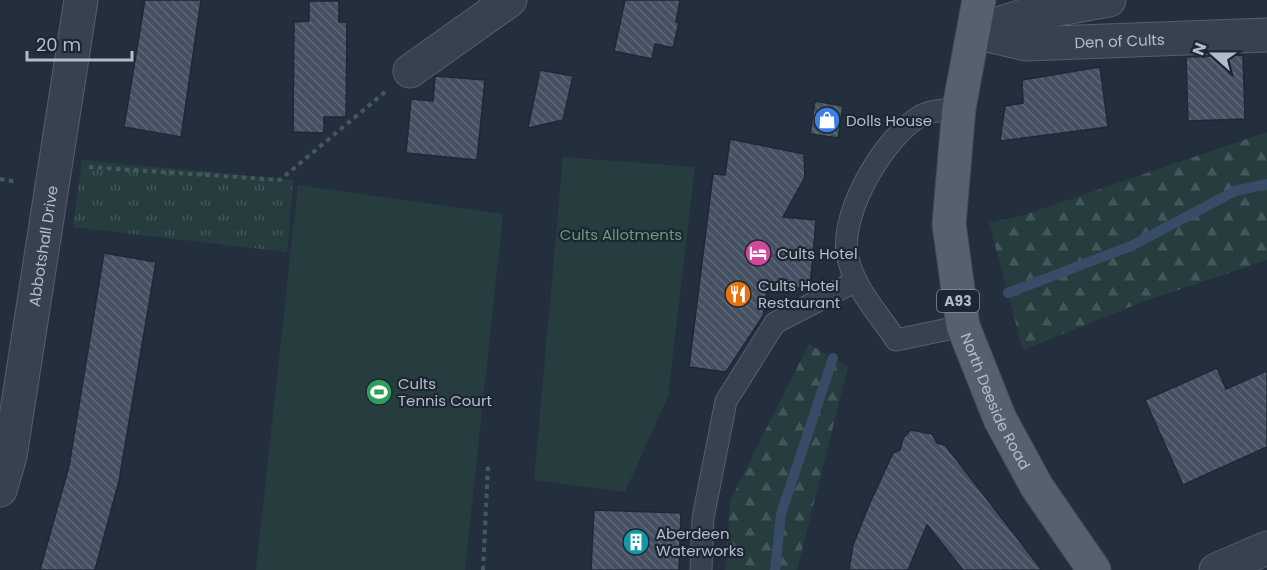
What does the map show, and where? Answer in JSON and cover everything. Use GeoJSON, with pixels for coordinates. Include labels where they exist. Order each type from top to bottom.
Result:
{"type":"FeatureCollection","features":[{"type":"Feature","properties":{"kind":"main road","name":"North Deeside Road"},"geometry":{"type":"LineString","coordinates":[[979,0],[959,108],[949,224],[963,326],[987,388],[1016,448],[1037,487],[1094,570]]}},
{"type":"Feature","properties":{"kind":"street","name":"Abbotshall Drive"},"geometry":{"type":"LineString","coordinates":[[0,490],[10,456],[81,0]]}},
{"type":"Feature","properties":{"kind":"street"},"geometry":{"type":"LineString","coordinates":[[410,71],[510,0]]}},
{"type":"Feature","properties":{"kind":"street"},"geometry":{"type":"LineString","coordinates":[[974,32],[1026,15],[1109,0]]}},
{"type":"Feature","properties":{"kind":"street","name":"Den of Cults"},"geometry":{"type":"LineString","coordinates":[[974,32],[1026,44],[1267,35]]}},
{"type":"Feature","properties":{"kind":"street"},"geometry":{"type":"LineString","coordinates":[[1216,570],[1267,548]]}},
{"type":"Feature","properties":{"kind":"lane"},"geometry":{"type":"LineString","coordinates":[[959,108],[921,115],[905,128],[868,175],[851,213],[847,252],[856,281],[896,340],[963,326]]}},
{"type":"Feature","properties":{"kind":"lane"},"geometry":{"type":"LineString","coordinates":[[701,570],[703,518],[726,401],[775,322],[856,281]]}},
{"type":"Feature","properties":{"kind":"path"},"geometry":{"type":"LineString","coordinates":[[55,165],[280,180],[410,71]]}},
{"type":"Feature","properties":{"kind":"path"},"geometry":{"type":"LineString","coordinates":[[483,570],[488,466]]}},
{"type":"Feature","properties":{"kind":"green space"},"geometry":{"type":"Polygon","coordinates":[[[1267,132],[1267,260],[1142,302],[1023,350],[989,223],[1024,215],[1267,132]]]}},
{"type":"Feature","properties":{"kind":"green space","name":"Cults Allotments"},"geometry":{"type":"Polygon","coordinates":[[[563,157],[695,167],[668,396],[625,492],[534,480],[563,157]]]}},
{"type":"Feature","properties":{"kind":"green space"},"geometry":{"type":"Polygon","coordinates":[[[82,160],[293,180],[287,252],[73,227],[82,160]]]}},
{"type":"Feature","properties":{"kind":"green space","name":"Cults Tennis Court"},"geometry":{"type":"Polygon","coordinates":[[[298,185],[503,214],[465,570],[256,570],[298,185]]]}},
{"type":"Feature","properties":{"kind":"green space"},"geometry":{"type":"Polygon","coordinates":[[[809,344],[848,367],[797,570],[725,570],[730,501],[809,344]]]}},
{"type":"Feature","properties":{"kind":"building"},"geometry":{"type":"Polygon","coordinates":[[[145,0],[201,0],[181,137],[124,127],[145,0]]]}},
{"type":"Feature","properties":{"kind":"building"},"geometry":{"type":"Polygon","coordinates":[[[625,0],[680,0],[676,22],[679,22],[673,48],[655,44],[652,59],[614,51],[625,0]]]}},
{"type":"Feature","properties":{"kind":"building"},"geometry":{"type":"Polygon","coordinates":[[[309,1],[339,1],[339,22],[347,22],[346,117],[324,117],[324,133],[293,132],[294,22],[309,21],[309,1]]]}},
{"type":"Feature","properties":{"kind":"building"},"geometry":{"type":"Polygon","coordinates":[[[1243,55],[1245,119],[1188,121],[1186,57],[1243,55]]]}},
{"type":"Feature","properties":{"kind":"building"},"geometry":{"type":"Polygon","coordinates":[[[1100,67],[1108,127],[1000,141],[1005,106],[1023,103],[1022,80],[1100,67]]]}},
{"type":"Feature","properties":{"kind":"building"},"geometry":{"type":"Polygon","coordinates":[[[540,70],[573,76],[563,120],[528,128],[540,70]]]}},
{"type":"Feature","properties":{"kind":"building"},"geometry":{"type":"Polygon","coordinates":[[[435,76],[485,80],[477,160],[406,153],[411,99],[433,101],[435,76]]]}},
{"type":"Feature","properties":{"kind":"building","name":"Dolls House"},"geometry":{"type":"Polygon","coordinates":[[[815,101],[843,106],[838,138],[810,134],[815,101]]]}},
{"type":"Feature","properties":{"kind":"building","name":"Cults Hotel"},"geometry":{"type":"Polygon","coordinates":[[[730,139],[804,154],[805,177],[783,217],[816,220],[810,289],[768,285],[763,316],[726,372],[689,367],[713,174],[725,175],[730,139]]]}},
{"type":"Feature","properties":{"kind":"building"},"geometry":{"type":"Polygon","coordinates":[[[104,253],[156,262],[119,481],[95,570],[40,570],[69,466],[104,253]]]}},
{"type":"Feature","properties":{"kind":"building"},"geometry":{"type":"Polygon","coordinates":[[[1217,368],[1226,389],[1267,371],[1267,447],[1183,485],[1145,400],[1217,368]]]}},
{"type":"Feature","properties":{"kind":"building"},"geometry":{"type":"Polygon","coordinates":[[[911,430],[932,434],[937,443],[945,445],[1042,570],[963,570],[927,525],[908,570],[849,570],[853,545],[869,505],[893,453],[900,450],[903,438],[911,430]]]}},
{"type":"Feature","properties":{"kind":"building","name":"Aberdeen Waterworks"},"geometry":{"type":"Polygon","coordinates":[[[594,510],[681,513],[679,570],[591,570],[594,510]]]}},
{"type":"Feature","properties":{"kind":"waterway"},"geometry":{"type":"LineString","coordinates":[[1008,293],[1131,246],[1235,191],[1267,184]]}},
{"type":"Feature","properties":{"kind":"waterway"},"geometry":{"type":"LineString","coordinates":[[775,570],[781,514],[833,358]]}},
{"type":"Feature","properties":{"kind":"place","name":"Dolls House"},"geometry":{"type":"Point","coordinates":[827,120]}},
{"type":"Feature","properties":{"kind":"place","name":"Cults Hotel"},"geometry":{"type":"Point","coordinates":[758,253]}},
{"type":"Feature","properties":{"kind":"place","name":"Cults Hotel Restaurant"},"geometry":{"type":"Point","coordinates":[738,294]}},
{"type":"Feature","properties":{"kind":"place","name":"Cults Tennis Court"},"geometry":{"type":"Point","coordinates":[379,392]}},
{"type":"Feature","properties":{"kind":"place","name":"Aberdeen Waterworks"},"geometry":{"type":"Point","coordinates":[636,542]}}]}
